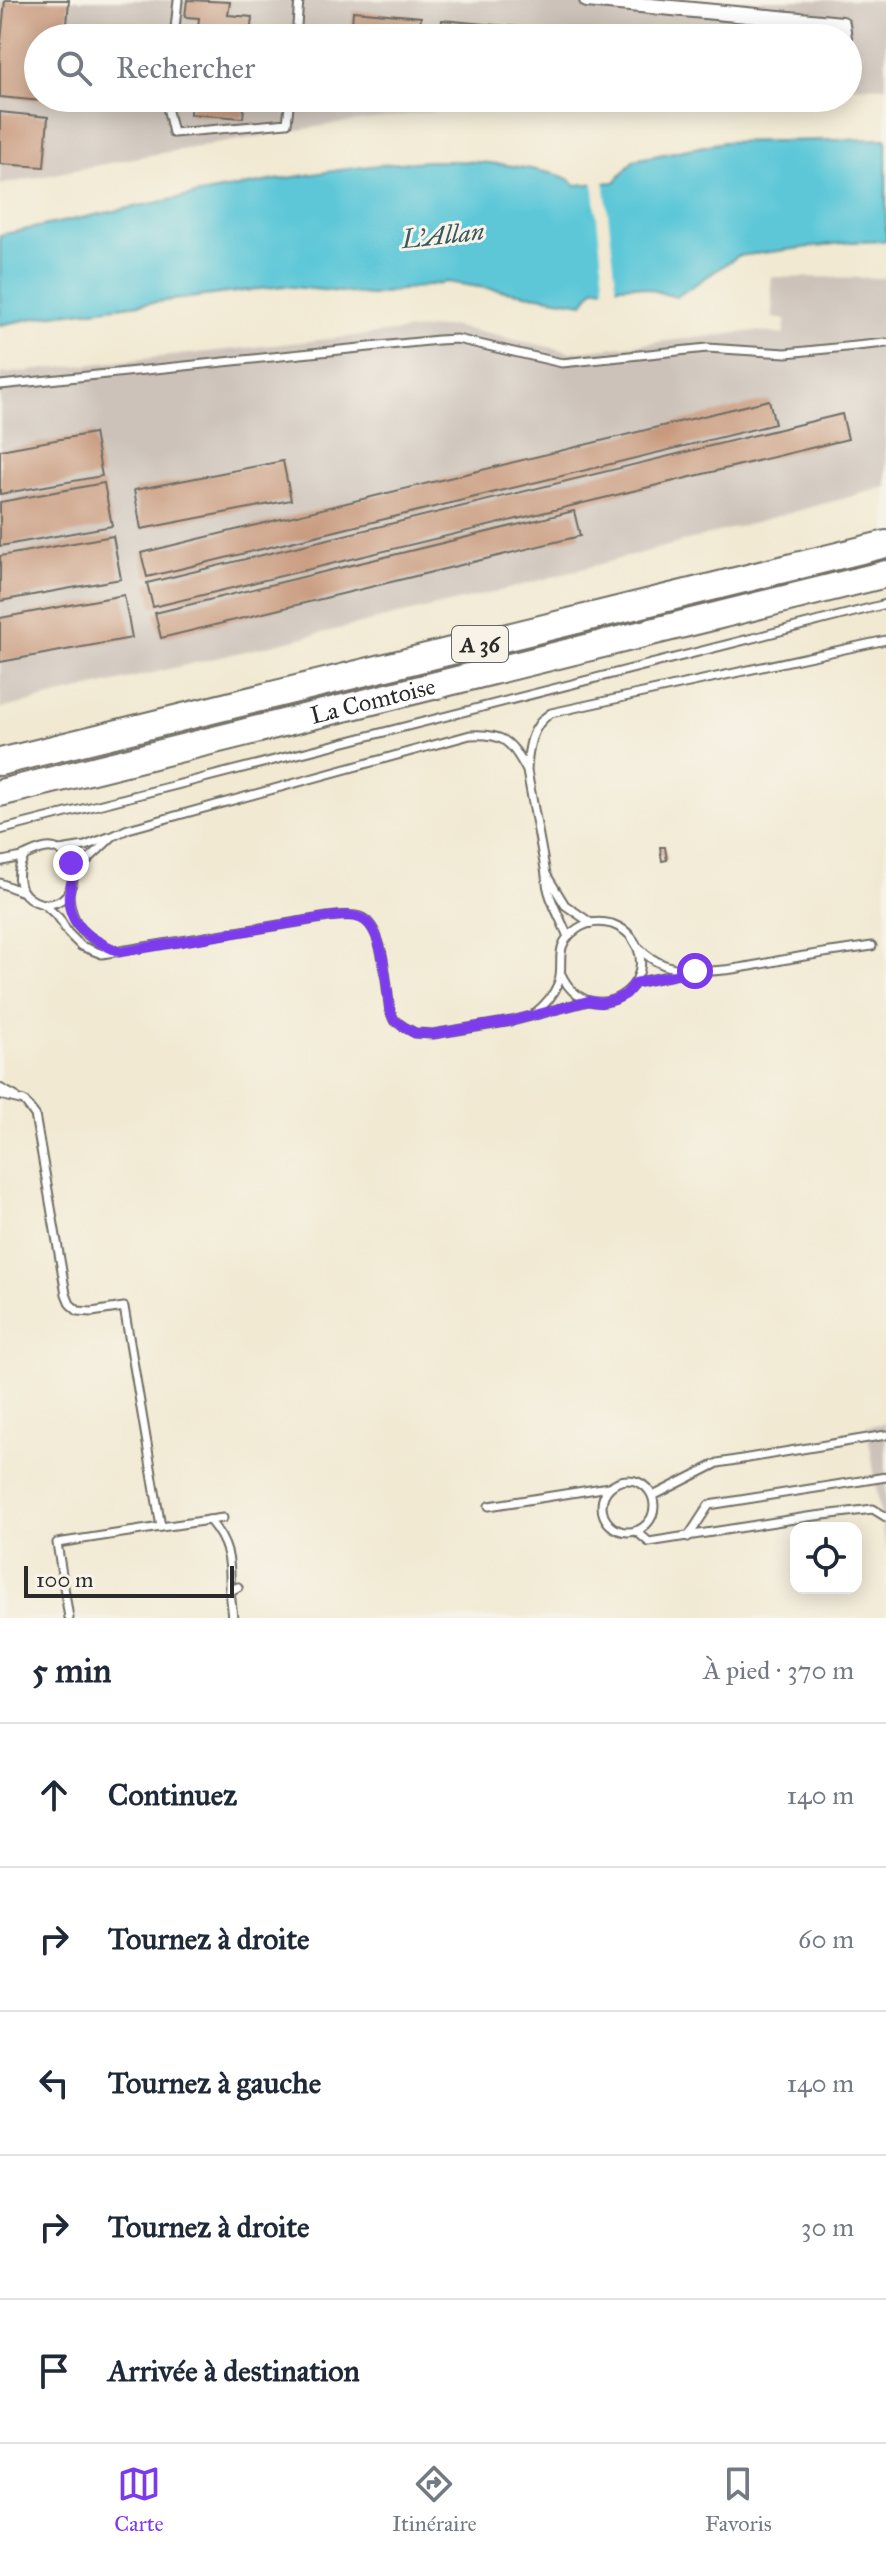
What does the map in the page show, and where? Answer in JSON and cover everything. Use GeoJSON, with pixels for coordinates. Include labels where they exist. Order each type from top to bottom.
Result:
{"type":"FeatureCollection","features":[{"type":"Feature","properties":{"kind":"highway","name":"La Comtoise"},"geometry":{"type":"LineString","coordinates":[[0,761],[886,544]]}},
{"type":"Feature","properties":{"kind":"highway","name":"La Comtoise"},"geometry":{"type":"LineString","coordinates":[[0,795],[886,574]]}},
{"type":"Feature","properties":{"kind":"street"},"geometry":{"type":"LineString","coordinates":[[587,0],[842,24]]}},
{"type":"Feature","properties":{"kind":"lane"},"geometry":{"type":"LineString","coordinates":[[175,24],[178,0]]}},
{"type":"Feature","properties":{"kind":"lane"},"geometry":{"type":"LineString","coordinates":[[297,24],[299,0]]}},
{"type":"Feature","properties":{"kind":"lane"},"geometry":{"type":"LineString","coordinates":[[168,112],[173,133],[287,123],[288,112]]}},
{"type":"Feature","properties":{"kind":"lane"},"geometry":{"type":"LineString","coordinates":[[0,385],[457,339],[562,363],[707,348],[786,353],[886,343]]}},
{"type":"Feature","properties":{"kind":"lane"},"geometry":{"type":"LineString","coordinates":[[0,830],[886,604]]}},
{"type":"Feature","properties":{"kind":"lane"},"geometry":{"type":"LineString","coordinates":[[568,937],[547,886],[527,771],[528,754],[536,727],[542,719],[551,713],[886,640]]}},
{"type":"Feature","properties":{"kind":"lane"},"geometry":{"type":"LineString","coordinates":[[0,862],[24,857],[39,848],[58,850],[85,846],[154,820],[470,735],[493,734],[509,742],[527,771]]}},
{"type":"Feature","properties":{"kind":"lane"},"geometry":{"type":"LineString","coordinates":[[113,836],[74,873],[69,907],[84,933],[120,952]]}},
{"type":"Feature","properties":{"kind":"lane"},"geometry":{"type":"LineString","coordinates":[[58,850],[66,856],[74,873]]}},
{"type":"Feature","properties":{"kind":"lane"},"geometry":{"type":"LineString","coordinates":[[24,857],[17,873],[21,891],[27,898],[44,904],[81,946],[102,954],[328,917],[351,916],[363,918],[377,935],[390,1011],[394,1020],[415,1033],[433,1034],[531,1016],[588,1001]]}},
{"type":"Feature","properties":{"kind":"lane"},"geometry":{"type":"LineString","coordinates":[[546,874],[565,905],[591,923]]}},
{"type":"Feature","properties":{"kind":"lane"},"geometry":{"type":"LineString","coordinates":[[0,883],[21,891]]}},
{"type":"Feature","properties":{"kind":"lane"},"geometry":{"type":"LineString","coordinates":[[44,904],[54,903],[69,891]]}},
{"type":"Feature","properties":{"kind":"lane"},"geometry":{"type":"LineString","coordinates":[[636,944],[640,971],[626,994],[601,1003],[588,1001],[566,986],[559,961],[562,948],[578,928],[591,923],[604,922],[617,926],[628,934],[648,957],[668,966],[695,971]]}},
{"type":"Feature","properties":{"kind":"lane"},"geometry":{"type":"LineString","coordinates":[[635,983],[695,971],[734,968],[872,946]]}},
{"type":"Feature","properties":{"kind":"lane"},"geometry":{"type":"LineString","coordinates":[[531,1016],[550,999],[561,974]]}},
{"type":"Feature","properties":{"kind":"lane"},"geometry":{"type":"LineString","coordinates":[[0,1088],[24,1101],[35,1115],[70,1304],[78,1311],[92,1312],[124,1307],[161,1527]]}},
{"type":"Feature","properties":{"kind":"lane"},"geometry":{"type":"LineString","coordinates":[[0,1095],[24,1101]]}},
{"type":"Feature","properties":{"kind":"lane"},"geometry":{"type":"LineString","coordinates":[[653,1496],[718,1463],[886,1435]]}},
{"type":"Feature","properties":{"kind":"lane"},"geometry":{"type":"LineString","coordinates":[[688,1537],[709,1505],[886,1477]]}},
{"type":"Feature","properties":{"kind":"lane"},"geometry":{"type":"LineString","coordinates":[[489,1506],[609,1487],[616,1482],[633,1480],[642,1483],[653,1496],[654,1513],[650,1521],[636,1531],[618,1531],[605,1519],[602,1503],[609,1487]]}},
{"type":"Feature","properties":{"kind":"lane"},"geometry":{"type":"LineString","coordinates":[[636,1531],[649,1542],[873,1509],[886,1517]]}},
{"type":"Feature","properties":{"kind":"lane"},"geometry":{"type":"LineString","coordinates":[[69,1618],[57,1543],[223,1518]]}},
{"type":"Feature","properties":{"kind":"lane"},"geometry":{"type":"LineString","coordinates":[[209,1520],[225,1542],[234,1589],[233,1618]]}},
{"type":"Feature","properties":{"kind":"shaded area"},"geometry":{"type":"Polygon","coordinates":[[[0,0],[886,0],[886,87],[862,86],[862,24],[24,24],[24,112],[430,112],[334,124],[144,156],[0,185],[0,0]]]}},
{"type":"Feature","properties":{"kind":"shaded area"},"geometry":{"type":"Polygon","coordinates":[[[771,277],[886,278],[886,487],[504,590],[0,709],[0,374],[451,326],[571,352],[755,331],[783,335],[786,320],[773,318],[771,277]]]}},
{"type":"Feature","properties":{"kind":"shaded area"},"geometry":{"type":"Polygon","coordinates":[[[886,1423],[886,1551],[867,1426],[886,1423]]]}},
{"type":"Feature","properties":{"kind":"water","name":"L'Allan"},"geometry":{"type":"Polygon","coordinates":[[[886,139],[886,241],[850,242],[738,256],[676,297],[634,285],[594,288],[583,303],[447,282],[371,295],[283,286],[45,316],[0,325],[0,235],[70,220],[246,185],[375,165],[437,161],[499,164],[555,174],[576,185],[615,182],[634,160],[724,142],[886,139]]]}},
{"type":"Feature","properties":{"kind":"pier"},"geometry":{"type":"Polygon","coordinates":[[[604,179],[617,291],[605,292],[593,180],[604,179]]]}},
{"type":"Feature","properties":{"kind":"building"},"geometry":{"type":"Polygon","coordinates":[[[5,0],[69,0],[67,24],[24,24],[24,99],[0,97],[5,0]]]}},
{"type":"Feature","properties":{"kind":"building"},"geometry":{"type":"Polygon","coordinates":[[[187,0],[230,2],[228,15],[252,17],[251,24],[198,24],[199,18],[185,17],[187,0]]]}},
{"type":"Feature","properties":{"kind":"building"},"geometry":{"type":"Polygon","coordinates":[[[353,11],[421,17],[420,24],[352,24],[353,11]]]}},
{"type":"Feature","properties":{"kind":"building"},"geometry":{"type":"Polygon","coordinates":[[[442,20],[484,24],[442,24],[442,20]]]}},
{"type":"Feature","properties":{"kind":"building"},"geometry":{"type":"Polygon","coordinates":[[[0,112],[48,117],[44,167],[0,164],[0,112]]]}},
{"type":"Feature","properties":{"kind":"building"},"geometry":{"type":"Polygon","coordinates":[[[190,112],[244,112],[243,118],[190,112]]]}},
{"type":"Feature","properties":{"kind":"building"},"geometry":{"type":"Polygon","coordinates":[[[769,400],[775,424],[147,577],[141,553],[769,400]]]}},
{"type":"Feature","properties":{"kind":"building"},"geometry":{"type":"Polygon","coordinates":[[[842,414],[848,439],[153,607],[147,583],[842,414]]]}},
{"type":"Feature","properties":{"kind":"building"},"geometry":{"type":"Polygon","coordinates":[[[94,433],[102,476],[0,494],[0,450],[94,433]]]}},
{"type":"Feature","properties":{"kind":"building"},"geometry":{"type":"Polygon","coordinates":[[[283,461],[291,500],[141,529],[134,490],[283,461]]]}},
{"type":"Feature","properties":{"kind":"building"},"geometry":{"type":"Polygon","coordinates":[[[104,483],[112,526],[0,546],[0,502],[104,483]]]}},
{"type":"Feature","properties":{"kind":"building"},"geometry":{"type":"Polygon","coordinates":[[[574,511],[580,536],[161,638],[155,613],[574,511]]]}},
{"type":"Feature","properties":{"kind":"building"},"geometry":{"type":"Polygon","coordinates":[[[113,536],[121,579],[0,601],[0,556],[113,536]]]}},
{"type":"Feature","properties":{"kind":"building"},"geometry":{"type":"Polygon","coordinates":[[[124,595],[132,638],[0,662],[0,618],[124,595]]]}},
{"type":"Feature","properties":{"kind":"building"},"geometry":{"type":"Polygon","coordinates":[[[660,847],[665,847],[667,860],[662,861],[660,847]]]}},
{"type":"Feature","properties":{"kind":"route"},"geometry":{"type":"LineString","coordinates":[[71,863],[74,873],[69,907],[75,919],[84,933],[120,952],[328,917],[363,918],[377,935],[394,1020],[415,1033],[433,1034],[512,1021],[588,1001],[601,1003],[626,994],[635,983],[695,971]]}}]}
